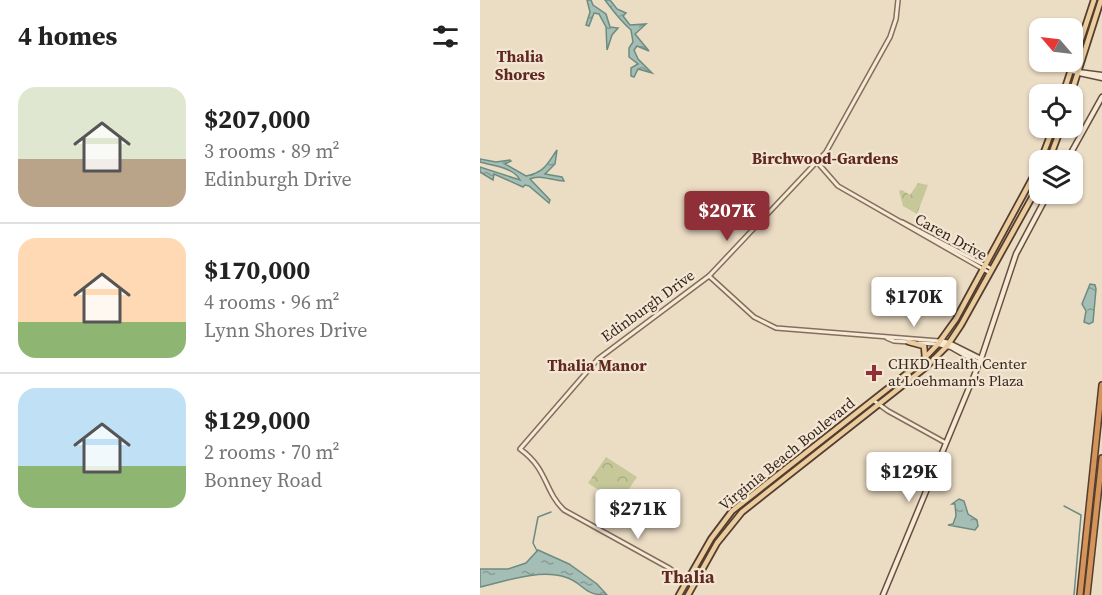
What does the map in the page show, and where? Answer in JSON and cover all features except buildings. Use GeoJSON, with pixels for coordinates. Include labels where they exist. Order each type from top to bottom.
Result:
{"type":"FeatureCollection","features":[{"type":"Feature","properties":{"kind":"highway"},"geometry":{"type":"LineString","coordinates":[[1080,595],[1102,386]]}},
{"type":"Feature","properties":{"kind":"highway"},"geometry":{"type":"LineString","coordinates":[[1087,595],[1102,458]]}},
{"type":"Feature","properties":{"kind":"main road"},"geometry":{"type":"LineString","coordinates":[[1083,34],[1094,0]]}},
{"type":"Feature","properties":{"kind":"main road"},"geometry":{"type":"LineString","coordinates":[[1083,56],[1101,0]]}},
{"type":"Feature","properties":{"kind":"main road"},"geometry":{"type":"LineString","coordinates":[[1074,84],[1078,72],[1102,76]]}},
{"type":"Feature","properties":{"kind":"main road"},"geometry":{"type":"LineString","coordinates":[[1073,150],[1102,97]]}},
{"type":"Feature","properties":{"kind":"main road","name":"Virginia Beach Boulevard"},"geometry":{"type":"LineString","coordinates":[[679,595],[711,539],[732,511],[925,358],[939,343],[985,268],[1029,183]]}},
{"type":"Feature","properties":{"kind":"main road","name":"Virginia Beach Boulevard"},"geometry":{"type":"LineString","coordinates":[[688,595],[717,543],[738,516],[926,367],[948,344],[1029,203]]}},
{"type":"Feature","properties":{"kind":"main road"},"geometry":{"type":"LineString","coordinates":[[883,595],[980,361],[1016,254],[1043,204]]}},
{"type":"Feature","properties":{"kind":"main road"},"geometry":{"type":"LineString","coordinates":[[909,342],[924,346],[925,358]]}},
{"type":"Feature","properties":{"kind":"main road"},"geometry":{"type":"LineString","coordinates":[[939,343],[948,344],[980,361]]}},
{"type":"Feature","properties":{"kind":"street","name":"Edinburgh Drive"},"geometry":{"type":"LineString","coordinates":[[687,582],[669,568],[564,510],[555,498],[542,470],[520,449],[598,359],[709,276],[828,149],[890,37],[896,19],[898,0]]}},
{"type":"Feature","properties":{"kind":"street","name":"Caren Drive"},"geometry":{"type":"LineString","coordinates":[[817,162],[838,186],[991,271]]}},
{"type":"Feature","properties":{"kind":"street"},"geometry":{"type":"LineString","coordinates":[[709,276],[754,317],[771,326],[788,330],[886,336],[939,343]]}},
{"type":"Feature","properties":{"kind":"street"},"geometry":{"type":"LineString","coordinates":[[886,336],[894,341],[939,343]]}},
{"type":"Feature","properties":{"kind":"street"},"geometry":{"type":"LineString","coordinates":[[873,399],[888,411],[946,443]]}},
{"type":"Feature","properties":{"kind":"street"},"geometry":{"type":"LineString","coordinates":[[687,582],[693,586]]}},
{"type":"Feature","properties":{"kind":"green space"},"geometry":{"type":"Polygon","coordinates":[[[918,183],[928,185],[917,214],[903,206],[899,191],[902,190],[910,195],[918,183]]]}},
{"type":"Feature","properties":{"kind":"green space"},"geometry":{"type":"Polygon","coordinates":[[[606,457],[637,477],[619,504],[588,483],[606,457]]]}},
{"type":"Feature","properties":{"kind":"water"},"geometry":{"type":"Polygon","coordinates":[[[587,0],[591,0],[593,5],[606,14],[610,27],[618,28],[612,35],[607,50],[606,27],[599,14],[594,13],[589,26],[586,25],[590,12],[587,0]]]}},
{"type":"Feature","properties":{"kind":"water"},"geometry":{"type":"Polygon","coordinates":[[[605,0],[610,0],[617,9],[626,13],[623,16],[630,25],[646,24],[635,34],[649,51],[637,46],[634,50],[638,59],[652,73],[638,69],[634,77],[631,76],[631,68],[638,64],[629,57],[629,48],[633,42],[631,30],[605,0]]]}},
{"type":"Feature","properties":{"kind":"water"},"geometry":{"type":"Polygon","coordinates":[[[557,150],[555,164],[545,174],[562,177],[564,181],[542,177],[530,179],[550,200],[549,203],[529,186],[523,187],[494,174],[493,180],[480,172],[480,167],[520,180],[513,172],[480,162],[480,159],[496,162],[510,160],[505,164],[526,176],[542,170],[557,150]]]}},
{"type":"Feature","properties":{"kind":"water"},"geometry":{"type":"Polygon","coordinates":[[[1090,284],[1095,285],[1096,289],[1093,322],[1089,324],[1084,322],[1086,311],[1082,304],[1090,284]]]}},
{"type":"Feature","properties":{"kind":"water"},"geometry":{"type":"Polygon","coordinates":[[[959,499],[964,501],[968,514],[977,520],[978,526],[975,530],[948,525],[953,524],[956,516],[955,504],[952,504],[959,499]]]}},
{"type":"Feature","properties":{"kind":"water"},"geometry":{"type":"Polygon","coordinates":[[[538,550],[569,564],[597,584],[607,595],[592,593],[565,577],[544,574],[480,587],[480,569],[508,569],[526,563],[538,550]]]}},
{"type":"Feature","properties":{"kind":"waterway"},"geometry":{"type":"LineString","coordinates":[[1064,506],[1081,515],[1074,595]]}},
{"type":"Feature","properties":{"kind":"waterway"},"geometry":{"type":"LineString","coordinates":[[537,551],[533,543],[538,517],[551,512]]}},
{"type":"Feature","properties":{"kind":"place","name":"CHKD Health Center at Loehmann's Plaza"},"geometry":{"type":"Point","coordinates":[874,373]}},
{"type":"Feature","properties":{"kind":"district","name":"Thalia Shores"},"geometry":{"type":"Point","coordinates":[520,65]}},
{"type":"Feature","properties":{"kind":"district","name":"Birchwood-Gardens"},"geometry":{"type":"Point","coordinates":[825,158]}},
{"type":"Feature","properties":{"kind":"district","name":"Thalia Manor"},"geometry":{"type":"Point","coordinates":[597,365]}},
{"type":"Feature","properties":{"kind":"district","name":"Thalia"},"geometry":{"type":"Point","coordinates":[688,577]}}]}
